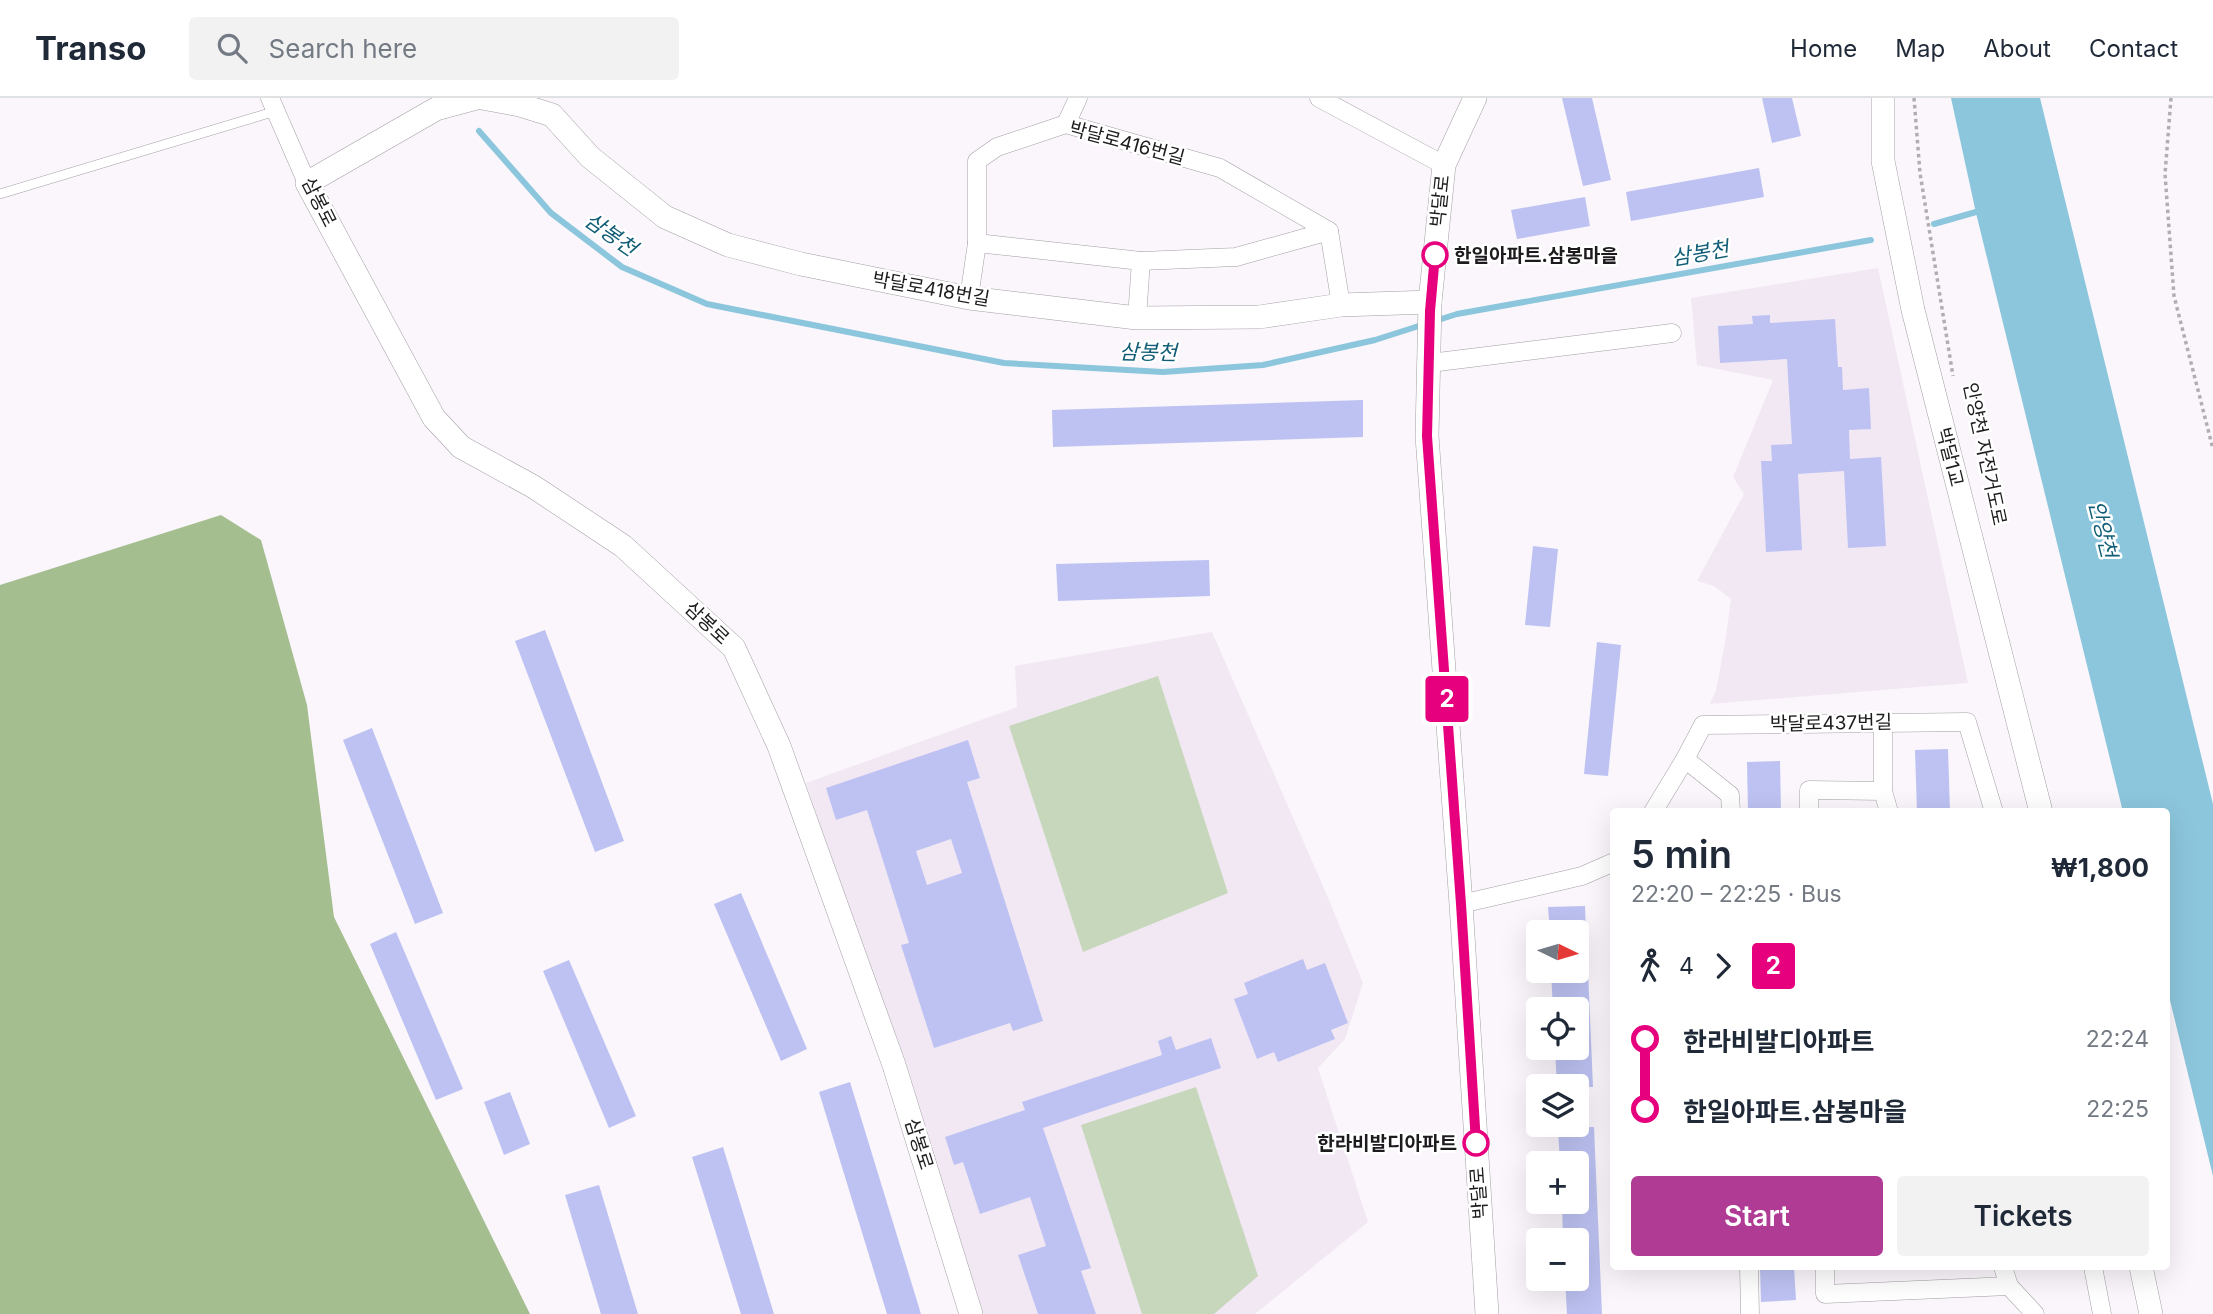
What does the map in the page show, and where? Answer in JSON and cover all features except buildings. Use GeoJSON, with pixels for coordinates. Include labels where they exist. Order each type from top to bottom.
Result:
{"type":"FeatureCollection","features":[{"type":"Feature","properties":{"kind":"street","name":"박달로418번길"},"geometry":{"type":"LineString","coordinates":[[307,183],[436,109],[480,98],[526,102],[552,115],[590,157],[665,217],[728,244],[801,264],[969,298],[1138,318],[1259,317],[1341,306],[1430,306]]}},
{"type":"Feature","properties":{"kind":"street"},"geometry":{"type":"LineString","coordinates":[[1066,124],[1079,98]]}},
{"type":"Feature","properties":{"kind":"street"},"geometry":{"type":"LineString","coordinates":[[1320,98],[1444,165]]}},
{"type":"Feature","properties":{"kind":"street","name":"박달로"},"geometry":{"type":"LineString","coordinates":[[1475,98],[1444,165],[1430,306],[1427,436],[1487,1314]]}},
{"type":"Feature","properties":{"kind":"street","name":"박달1교"},"geometry":{"type":"LineString","coordinates":[[1883,98],[1883,161],[1913,310],[2040,808]]}},
{"type":"Feature","properties":{"kind":"street","name":"삼봉로"},"geometry":{"type":"LineString","coordinates":[[273,104],[307,183],[434,418],[461,447],[534,487],[623,546],[734,648],[779,746],[894,1065],[971,1314]]}},
{"type":"Feature","properties":{"kind":"street","name":"박달로416번길"},"geometry":{"type":"LineString","coordinates":[[969,298],[976,243],[977,161],[997,147],[1066,124],[1220,168],[1329,231]]}},
{"type":"Feature","properties":{"kind":"street"},"geometry":{"type":"LineString","coordinates":[[976,243],[1141,261],[1236,257],[1329,231],[1341,306]]}},
{"type":"Feature","properties":{"kind":"street"},"geometry":{"type":"LineString","coordinates":[[1138,318],[1141,261]]}},
{"type":"Feature","properties":{"kind":"street"},"geometry":{"type":"LineString","coordinates":[[1430,361],[1672,333]]}},
{"type":"Feature","properties":{"kind":"street"},"geometry":{"type":"LineString","coordinates":[[1883,722],[1883,790],[1888,808]]}},
{"type":"Feature","properties":{"kind":"street","name":"박달로437번길"},"geometry":{"type":"LineString","coordinates":[[1655,808],[1703,725],[1883,722],[1967,722],[1993,808]]}},
{"type":"Feature","properties":{"kind":"street"},"geometry":{"type":"LineString","coordinates":[[1685,759],[1731,795],[1731,808]]}},
{"type":"Feature","properties":{"kind":"street"},"geometry":{"type":"LineString","coordinates":[[1810,808],[1809,790],[1883,790]]}},
{"type":"Feature","properties":{"kind":"street"},"geometry":{"type":"LineString","coordinates":[[1461,904],[1582,876],[1610,864]]}},
{"type":"Feature","properties":{"kind":"street"},"geometry":{"type":"LineString","coordinates":[[1749,1270],[1751,1314]]}},
{"type":"Feature","properties":{"kind":"street"},"geometry":{"type":"LineString","coordinates":[[1825,1270],[1825,1294],[2009,1286]]}},
{"type":"Feature","properties":{"kind":"street"},"geometry":{"type":"LineString","coordinates":[[2004,1270],[2009,1286],[2035,1314]]}},
{"type":"Feature","properties":{"kind":"street"},"geometry":{"type":"LineString","coordinates":[[2094,1270],[2102,1314]]}},
{"type":"Feature","properties":{"kind":"street"},"geometry":{"type":"LineString","coordinates":[[2142,1270],[2151,1314]]}},
{"type":"Feature","properties":{"kind":"lane"},"geometry":{"type":"LineString","coordinates":[[0,194],[273,104]]}},
{"type":"Feature","properties":{"kind":"path","name":"안양천 자전거도로"},"geometry":{"type":"LineString","coordinates":[[1914,98],[1920,173],[1954,379]]}},
{"type":"Feature","properties":{"kind":"path"},"geometry":{"type":"LineString","coordinates":[[2171,98],[2165,174],[2174,296],[2213,449]]}},
{"type":"Feature","properties":{"kind":"shaded area"},"geometry":{"type":"Polygon","coordinates":[[[1878,268],[1968,683],[1710,704],[1716,690],[1731,599],[1714,586],[1697,581],[1744,494],[1733,477],[1773,380],[1697,365],[1691,298],[1878,268]]]}},
{"type":"Feature","properties":{"kind":"shaded area"},"geometry":{"type":"Polygon","coordinates":[[[1212,632],[1363,983],[1345,1039],[1318,1068],[1368,1222],[1255,1314],[976,1314],[913,1103],[806,783],[1017,707],[1015,666],[1212,632]]]}},
{"type":"Feature","properties":{"kind":"green space"},"geometry":{"type":"Polygon","coordinates":[[[221,515],[261,540],[307,705],[334,917],[530,1314],[0,1314],[0,585],[221,515]]]}},
{"type":"Feature","properties":{"kind":"green space"},"geometry":{"type":"Polygon","coordinates":[[[1158,676],[1228,893],[1083,952],[1009,726],[1158,676]]]}},
{"type":"Feature","properties":{"kind":"green space"},"geometry":{"type":"Polygon","coordinates":[[[1196,1087],[1258,1276],[1214,1314],[1142,1314],[1081,1125],[1196,1087]]]}},
{"type":"Feature","properties":{"kind":"water","name":"안양천"},"geometry":{"type":"Polygon","coordinates":[[[1951,98],[2040,98],[2213,804],[2213,1176],[2170,1000],[2170,808],[2122,808],[1976,213],[1951,98]]]}},
{"type":"Feature","properties":{"kind":"waterway","name":"삼봉천"},"geometry":{"type":"LineString","coordinates":[[479,131],[551,213],[622,267],[707,304],[1004,363],[1163,372],[1263,365],[1375,340],[1425,324]]}},
{"type":"Feature","properties":{"kind":"waterway","name":"삼봉천"},"geometry":{"type":"LineString","coordinates":[[1934,224],[1983,210]]}},
{"type":"Feature","properties":{"kind":"waterway","name":"삼봉천"},"geometry":{"type":"LineString","coordinates":[[1435,321],[1457,314],[1871,240]]}},
{"type":"Feature","properties":{"kind":"bus line","name":"2"},"geometry":{"type":"LineString","coordinates":[[1435,255],[1430,311],[1427,436],[1476,1143]]}},
{"type":"Feature","properties":{"kind":"place","name":"한일아파트.삼봉마을"},"geometry":{"type":"Point","coordinates":[1435,255]}},
{"type":"Feature","properties":{"kind":"place","name":"한라비발디아파트"},"geometry":{"type":"Point","coordinates":[1476,1143]}}]}
